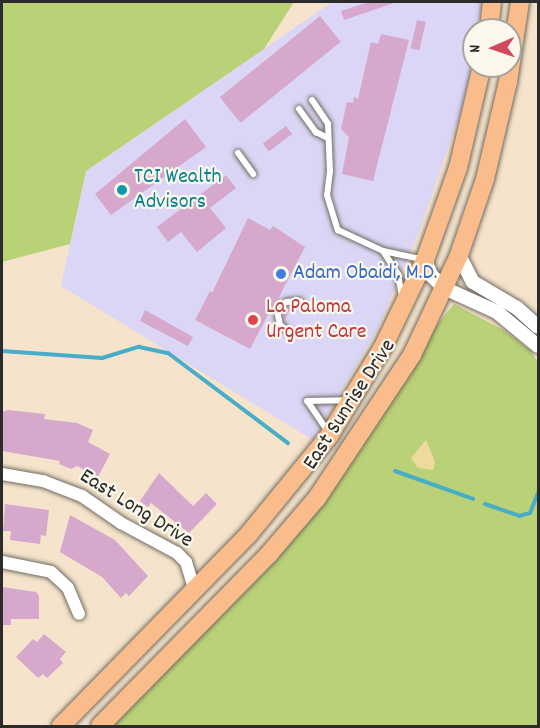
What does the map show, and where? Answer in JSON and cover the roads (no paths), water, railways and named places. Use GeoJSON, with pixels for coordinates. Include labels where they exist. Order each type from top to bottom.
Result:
{"type":"FeatureCollection","features":[{"type":"Feature","properties":{"kind":"main road"},"geometry":{"type":"LineString","coordinates":[[490,18],[492,2]]}},
{"type":"Feature","properties":{"kind":"main road","name":"East Sunrise Drive"},"geometry":{"type":"LineString","coordinates":[[100,726],[269,554],[317,498],[380,408],[444,288],[459,255],[497,134],[520,2]]}},
{"type":"Feature","properties":{"kind":"main road","name":"East Sunrise Drive"},"geometry":{"type":"LineString","coordinates":[[60,726],[248,536],[329,436],[404,306],[425,260],[458,168],[479,78]]}},
{"type":"Feature","properties":{"kind":"main road"},"geometry":{"type":"LineString","coordinates":[[248,536],[269,554]]}},
{"type":"Feature","properties":{"kind":"street"},"geometry":{"type":"LineString","coordinates":[[459,255],[472,282],[517,308],[538,327]]}},
{"type":"Feature","properties":{"kind":"street"},"geometry":{"type":"LineString","coordinates":[[425,260],[431,275],[444,288],[497,312],[538,346]]}},
{"type":"Feature","properties":{"kind":"street","name":"East Long Drive"},"geometry":{"type":"LineString","coordinates":[[2,474],[43,481],[82,496],[121,524],[177,553],[186,562],[195,591]]}},
{"type":"Feature","properties":{"kind":"street"},"geometry":{"type":"LineString","coordinates":[[2,562],[51,572],[68,588],[78,614]]}},
{"type":"Feature","properties":{"kind":"lane"},"geometry":{"type":"LineString","coordinates":[[312,100],[328,124],[326,136],[330,150],[327,195],[338,230],[383,251],[425,260]]}},
{"type":"Feature","properties":{"kind":"lane"},"geometry":{"type":"LineString","coordinates":[[299,109],[316,132],[326,136]]}},
{"type":"Feature","properties":{"kind":"lane"},"geometry":{"type":"LineString","coordinates":[[238,153],[253,174]]}},
{"type":"Feature","properties":{"kind":"lane"},"geometry":{"type":"LineString","coordinates":[[383,251],[398,274],[404,306]]}},
{"type":"Feature","properties":{"kind":"lane"},"geometry":{"type":"LineString","coordinates":[[286,302],[300,301]]}},
{"type":"Feature","properties":{"kind":"lane"},"geometry":{"type":"LineString","coordinates":[[278,315],[280,325],[288,331]]}},
{"type":"Feature","properties":{"kind":"lane"},"geometry":{"type":"LineString","coordinates":[[329,436],[325,423],[308,401],[352,399]]}},
{"type":"Feature","properties":{"kind":"waterway"},"geometry":{"type":"LineString","coordinates":[[2,351],[102,358],[139,347],[168,353],[288,443]]}},
{"type":"Feature","properties":{"kind":"waterway"},"geometry":{"type":"LineString","coordinates":[[395,471],[473,499]]}},
{"type":"Feature","properties":{"kind":"waterway"},"geometry":{"type":"LineString","coordinates":[[485,504],[519,516],[530,513],[538,493]]}},
{"type":"Feature","properties":{"kind":"place","name":"TCI Wealth Advisors"},"geometry":{"type":"Point","coordinates":[122,190]}},
{"type":"Feature","properties":{"kind":"place","name":"Adam Obaidi, M.D."},"geometry":{"type":"Point","coordinates":[281,274]}},
{"type":"Feature","properties":{"kind":"place","name":"La Paloma Urgent Care"},"geometry":{"type":"Point","coordinates":[253,320]}}]}
